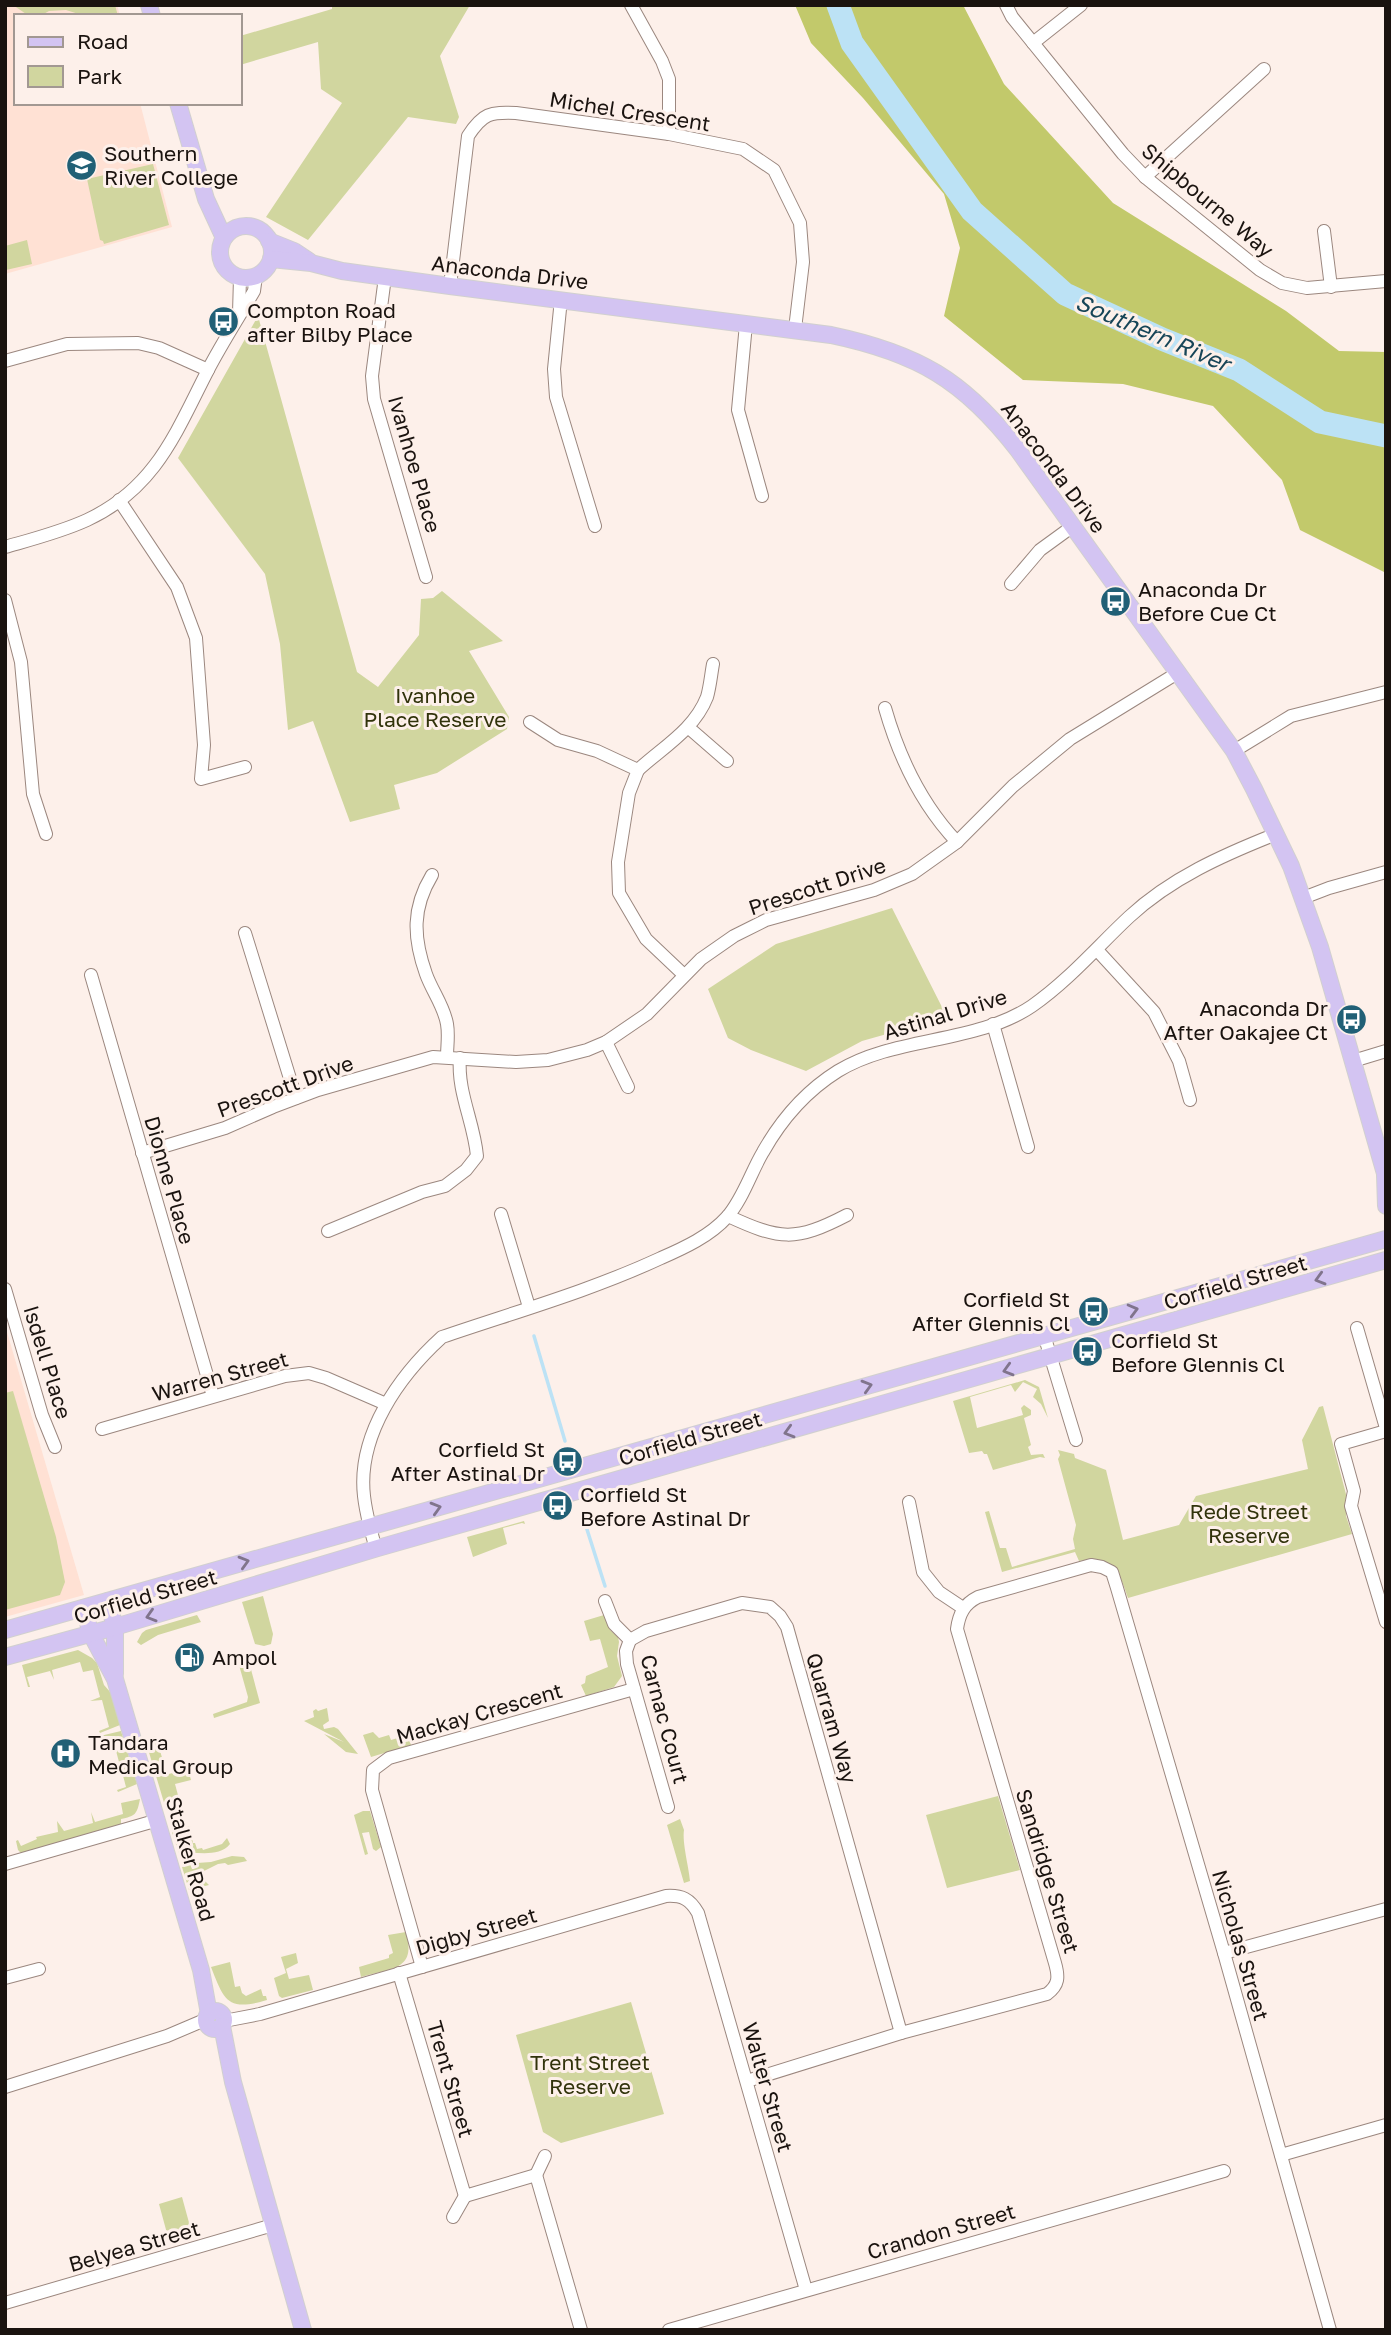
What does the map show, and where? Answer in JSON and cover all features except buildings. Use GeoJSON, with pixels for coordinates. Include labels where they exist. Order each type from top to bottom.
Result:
{"type":"FeatureCollection","features":[{"type":"Feature","properties":{"kind":"main road"},"geometry":{"type":"LineString","coordinates":[[178,105],[206,199],[229,233],[220,246],[221,262],[233,275],[248,277],[262,272],[271,259],[269,240]]}},
{"type":"Feature","properties":{"kind":"main road","name":"Anaconda Drive"},"geometry":{"type":"LineString","coordinates":[[229,233],[243,226],[258,229],[269,240],[312,263]]}},
{"type":"Feature","properties":{"kind":"main road","name":"Anaconda Drive"},"geometry":{"type":"LineString","coordinates":[[271,259],[312,263],[342,271],[450,286],[794,329],[879,346],[942,375],[979,404],[1003,430],[1234,751],[1276,834],[1320,947],[1385,1176],[1383,1188],[1386,1206]]}},
{"type":"Feature","properties":{"kind":"main road","name":"Corfield Street"},"geometry":{"type":"LineString","coordinates":[[5,1630],[1386,1239]]}},
{"type":"Feature","properties":{"kind":"main road","name":"Corfield Street"},"geometry":{"type":"LineString","coordinates":[[5,1657],[1386,1261]]}},
{"type":"Feature","properties":{"kind":"main road","name":"Stalker Road"},"geometry":{"type":"LineString","coordinates":[[108,1601],[115,1627],[115,1679]]}},
{"type":"Feature","properties":{"kind":"main road","name":"Stalker Road"},"geometry":{"type":"LineString","coordinates":[[84,1608],[91,1634],[115,1679],[158,1820],[303,2330]]}},
{"type":"Feature","properties":{"kind":"street"},"geometry":{"type":"LineString","coordinates":[[631,5],[669,79],[669,134]]}},
{"type":"Feature","properties":{"kind":"street","name":"Shipbourne Way"},"geometry":{"type":"LineString","coordinates":[[1006,5],[1033,43],[1123,154],[1145,177],[1260,270],[1282,283],[1307,288],[1386,281]]}},
{"type":"Feature","properties":{"kind":"street"},"geometry":{"type":"LineString","coordinates":[[1033,43],[1081,5]]}},
{"type":"Feature","properties":{"kind":"street"},"geometry":{"type":"LineString","coordinates":[[1145,177],[1264,69]]}},
{"type":"Feature","properties":{"kind":"street","name":"Michel Crescent"},"geometry":{"type":"LineString","coordinates":[[450,286],[468,136],[479,120],[494,112],[516,113],[669,134],[743,149],[774,170],[800,223],[803,262],[794,329]]}},
{"type":"Feature","properties":{"kind":"street"},"geometry":{"type":"LineString","coordinates":[[1324,231],[1331,287]]}},
{"type":"Feature","properties":{"kind":"street"},"geometry":{"type":"LineString","coordinates":[[5,547],[58,532],[89,519],[118,500],[147,475],[177,435],[208,370],[254,291],[248,277]]}},
{"type":"Feature","properties":{"kind":"street","name":"Ivanhoe Place"},"geometry":{"type":"LineString","coordinates":[[385,277],[372,376],[374,399],[426,577]]}},
{"type":"Feature","properties":{"kind":"street"},"geometry":{"type":"LineString","coordinates":[[561,299],[554,359],[556,397],[595,526]]}},
{"type":"Feature","properties":{"kind":"street"},"geometry":{"type":"LineString","coordinates":[[746,324],[738,411],[762,496]]}},
{"type":"Feature","properties":{"kind":"street"},"geometry":{"type":"LineString","coordinates":[[5,361],[67,344],[138,343],[159,348],[208,370]]}},
{"type":"Feature","properties":{"kind":"street"},"geometry":{"type":"LineString","coordinates":[[118,500],[177,587],[195,638],[204,745],[201,779],[245,767]]}},
{"type":"Feature","properties":{"kind":"street"},"geometry":{"type":"LineString","coordinates":[[1011,584],[1040,550],[1073,526]]}},
{"type":"Feature","properties":{"kind":"street"},"geometry":{"type":"LineString","coordinates":[[5,600],[21,662],[33,794],[46,834]]}},
{"type":"Feature","properties":{"kind":"street"},"geometry":{"type":"LineString","coordinates":[[684,975],[646,939],[619,893],[618,862],[629,793],[638,770],[689,727],[700,712],[708,695],[713,664]]}},
{"type":"Feature","properties":{"kind":"street","name":"Prescott Drive"},"geometry":{"type":"LineString","coordinates":[[142,1153],[214,1132],[296,1098],[419,1061],[453,1057],[516,1062],[548,1060],[606,1042],[647,1014],[701,959],[734,936],[766,920],[874,890],[912,874],[957,842],[1013,786],[1070,739],[1179,672]]}},
{"type":"Feature","properties":{"kind":"street"},"geometry":{"type":"LineString","coordinates":[[1234,751],[1291,716],[1386,692]]}},
{"type":"Feature","properties":{"kind":"street"},"geometry":{"type":"LineString","coordinates":[[885,708],[896,745],[911,778],[940,822],[957,842]]}},
{"type":"Feature","properties":{"kind":"street"},"geometry":{"type":"LineString","coordinates":[[530,722],[558,740],[597,751],[638,770]]}},
{"type":"Feature","properties":{"kind":"street"},"geometry":{"type":"LineString","coordinates":[[689,727],[727,761]]}},
{"type":"Feature","properties":{"kind":"street","name":"Astinal Drive"},"geometry":{"type":"LineString","coordinates":[[376,1549],[364,1495],[364,1464],[372,1434],[386,1404],[421,1356],[442,1337],[615,1280],[694,1243],[728,1216],[763,1151],[809,1091],[839,1070],[870,1057],[993,1024],[1028,1008],[1049,994],[1130,916],[1168,887],[1220,856],[1276,834]]}},
{"type":"Feature","properties":{"kind":"street"},"geometry":{"type":"LineString","coordinates":[[1303,898],[1386,872]]}},
{"type":"Feature","properties":{"kind":"street"},"geometry":{"type":"LineString","coordinates":[[328,1231],[422,1192],[445,1186],[466,1170],[477,1156],[475,1137],[443,1009],[426,974],[416,928],[418,903],[432,874]]}},
{"type":"Feature","properties":{"kind":"street"},"geometry":{"type":"LineString","coordinates":[[245,933],[296,1098]]}},
{"type":"Feature","properties":{"kind":"street"},"geometry":{"type":"LineString","coordinates":[[1097,950],[1154,1012],[1179,1061],[1190,1100]]}},
{"type":"Feature","properties":{"kind":"street","name":"Dionne Place"},"geometry":{"type":"LineString","coordinates":[[91,975],[213,1396]]}},
{"type":"Feature","properties":{"kind":"street"},"geometry":{"type":"LineString","coordinates":[[993,1024],[1028,1147]]}},
{"type":"Feature","properties":{"kind":"street"},"geometry":{"type":"LineString","coordinates":[[606,1042],[628,1087]]}},
{"type":"Feature","properties":{"kind":"street"},"geometry":{"type":"LineString","coordinates":[[1353,1060],[1386,1051]]}},
{"type":"Feature","properties":{"kind":"street"},"geometry":{"type":"LineString","coordinates":[[501,1214],[529,1307]]}},
{"type":"Feature","properties":{"kind":"street"},"geometry":{"type":"LineString","coordinates":[[728,1216],[763,1232],[791,1235],[816,1231],[847,1214]]}},
{"type":"Feature","properties":{"kind":"street","name":"Isdell Place"},"geometry":{"type":"LineString","coordinates":[[5,1289],[41,1415],[55,1447]]}},
{"type":"Feature","properties":{"kind":"street"},"geometry":{"type":"LineString","coordinates":[[1357,1328],[1386,1430],[1341,1444],[1354,1491],[1351,1506],[1386,1622]]}},
{"type":"Feature","properties":{"kind":"street"},"geometry":{"type":"LineString","coordinates":[[1044,1335],[1076,1440]]}},
{"type":"Feature","properties":{"kind":"street","name":"Warren Street"},"geometry":{"type":"LineString","coordinates":[[102,1429],[285,1376],[309,1373],[334,1380],[386,1404]]}},
{"type":"Feature","properties":{"kind":"street"},"geometry":{"type":"LineString","coordinates":[[909,1502],[923,1572],[939,1592],[963,1608]]}},
{"type":"Feature","properties":{"kind":"street","name":"Nicholas Street"},"geometry":{"type":"LineString","coordinates":[[963,1608],[978,1597],[1091,1565],[1112,1572],[1224,1953],[1330,2330]]}},
{"type":"Feature","properties":{"kind":"street"},"geometry":{"type":"LineString","coordinates":[[605,1601],[614,1624],[630,1640]]}},
{"type":"Feature","properties":{"kind":"street","name":"Quarram Way"},"geometry":{"type":"LineString","coordinates":[[630,1640],[646,1631],[742,1603],[770,1607],[780,1616],[787,1627],[901,2033]]}},
{"type":"Feature","properties":{"kind":"street","name":"Sandridge Street"},"geometry":{"type":"LineString","coordinates":[[747,2081],[901,2033],[1047,1994],[1058,1981],[1055,1963],[959,1639],[958,1618],[963,1608]]}},
{"type":"Feature","properties":{"kind":"street","name":"Carnac Court"},"geometry":{"type":"LineString","coordinates":[[630,1640],[626,1651],[627,1664],[668,1807]]}},
{"type":"Feature","properties":{"kind":"street","name":"Mackay Crescent"},"geometry":{"type":"LineString","coordinates":[[422,1967],[372,1790],[373,1770],[389,1758],[634,1689]]}},
{"type":"Feature","properties":{"kind":"street"},"geometry":{"type":"LineString","coordinates":[[5,1864],[158,1820]]}},
{"type":"Feature","properties":{"kind":"street","name":"Digby Street"},"geometry":{"type":"LineString","coordinates":[[5,2087],[167,2036],[187,2034],[215,2020],[277,2007],[666,1896],[686,1898]]}},
{"type":"Feature","properties":{"kind":"street","name":"Walter Street"},"geometry":{"type":"LineString","coordinates":[[686,1898],[698,1913],[806,2290]]}},
{"type":"Feature","properties":{"kind":"street"},"geometry":{"type":"LineString","coordinates":[[1224,1953],[1386,1909]]}},
{"type":"Feature","properties":{"kind":"street"},"geometry":{"type":"LineString","coordinates":[[5,1978],[38,1969]]}},
{"type":"Feature","properties":{"kind":"street","name":"Trent Street"},"geometry":{"type":"LineString","coordinates":[[399,1973],[465,2196]]}},
{"type":"Feature","properties":{"kind":"street"},"geometry":{"type":"LineString","coordinates":[[1280,2155],[1386,2124]]}},
{"type":"Feature","properties":{"kind":"street"},"geometry":{"type":"LineString","coordinates":[[545,2157],[536,2175],[581,2330]]}},
{"type":"Feature","properties":{"kind":"street","name":"Crandon Street"},"geometry":{"type":"LineString","coordinates":[[668,2330],[1224,2171]]}},
{"type":"Feature","properties":{"kind":"street"},"geometry":{"type":"LineString","coordinates":[[453,2217],[465,2196],[536,2175]]}},
{"type":"Feature","properties":{"kind":"street","name":"Belyea Street"},"geometry":{"type":"LineString","coordinates":[[5,2303],[273,2225]]}},
{"type":"Feature","properties":{"kind":"shaded area","name":"Southern River College"},"geometry":{"type":"Polygon","coordinates":[[[5,5],[117,5],[119,14],[14,14],[14,105],[141,105],[172,227],[5,274],[5,5]]]}},
{"type":"Feature","properties":{"kind":"shaded area"},"geometry":{"type":"Polygon","coordinates":[[[5,1325],[84,1595],[5,1617],[5,1325]]]}},
{"type":"Feature","properties":{"kind":"green space"},"geometry":{"type":"Polygon","coordinates":[[[13,5],[115,5],[117,14],[79,14],[66,10],[26,14],[13,5]]]}},
{"type":"Feature","properties":{"kind":"green space"},"geometry":{"type":"Polygon","coordinates":[[[332,5],[470,5],[440,56],[459,117],[456,124],[408,117],[308,240],[266,217],[342,103],[321,89],[318,42],[242,64],[242,35],[332,9],[332,5]]]}},
{"type":"Feature","properties":{"kind":"green space"},"geometry":{"type":"Polygon","coordinates":[[[795,5],[963,5],[1004,84],[1113,203],[1286,311],[1339,351],[1386,352],[1386,573],[1300,530],[1282,480],[1213,406],[1123,384],[1023,380],[944,316],[960,248],[944,194],[863,98],[811,43],[795,5]]]}},
{"type":"Feature","properties":{"kind":"green space"},"geometry":{"type":"Polygon","coordinates":[[[153,164],[169,225],[104,244],[100,240],[87,179],[153,164]]]}},
{"type":"Feature","properties":{"kind":"green space"},"geometry":{"type":"Polygon","coordinates":[[[27,240],[32,264],[6,270],[5,246],[27,240]]]}},
{"type":"Feature","properties":{"kind":"green space","name":"Ivanhoe Place Reserve"},"geometry":{"type":"Polygon","coordinates":[[[258,316],[357,672],[378,687],[419,635],[421,599],[433,598],[442,591],[503,641],[469,651],[509,717],[507,729],[437,773],[394,785],[400,809],[350,822],[313,721],[288,730],[280,644],[265,574],[178,458],[258,316]]]}},
{"type":"Feature","properties":{"kind":"green space"},"geometry":{"type":"Polygon","coordinates":[[[892,908],[947,1017],[862,1041],[806,1071],[728,1038],[708,989],[776,944],[892,908]]]}},
{"type":"Feature","properties":{"kind":"green space"},"geometry":{"type":"Polygon","coordinates":[[[1025,1380],[1039,1387],[1048,1418],[1041,1404],[1033,1397],[1037,1389],[1023,1382],[1015,1392],[1011,1385],[970,1397],[977,1428],[1023,1415],[1021,1408],[1024,1405],[1031,1410],[1031,1415],[1024,1418],[1031,1445],[1028,1447],[1031,1455],[1043,1454],[1045,1458],[993,1470],[987,1454],[982,1451],[969,1453],[953,1401],[1025,1380]]]}},
{"type":"Feature","properties":{"kind":"green space"},"geometry":{"type":"Polygon","coordinates":[[[13,1391],[56,1537],[65,1582],[60,1595],[5,1610],[5,1393],[13,1391]]]}},
{"type":"Feature","properties":{"kind":"green space","name":"Rede Street Reserve"},"geometry":{"type":"Polygon","coordinates":[[[1323,1406],[1347,1498],[1346,1516],[1352,1534],[1128,1598],[1117,1572],[1112,1567],[1099,1560],[1079,1561],[1075,1552],[1002,1572],[985,1512],[989,1511],[1000,1548],[1006,1548],[1012,1567],[1075,1549],[1073,1539],[1076,1525],[1058,1459],[1058,1450],[1074,1454],[1075,1458],[1106,1470],[1123,1540],[1179,1525],[1196,1496],[1308,1469],[1302,1440],[1319,1407],[1323,1406]]]}},
{"type":"Feature","properties":{"kind":"green space"},"geometry":{"type":"Polygon","coordinates":[[[524,1521],[525,1524],[503,1528],[507,1544],[473,1557],[467,1537],[524,1521]]]}},
{"type":"Feature","properties":{"kind":"green space"},"geometry":{"type":"Polygon","coordinates":[[[263,1596],[273,1634],[271,1644],[264,1646],[255,1644],[242,1602],[263,1596]]]}},
{"type":"Feature","properties":{"kind":"green space"},"geometry":{"type":"Polygon","coordinates":[[[197,1615],[201,1622],[158,1635],[141,1645],[137,1642],[146,1630],[197,1615]]]}},
{"type":"Feature","properties":{"kind":"green space"},"geometry":{"type":"Polygon","coordinates":[[[604,1615],[610,1630],[618,1637],[617,1656],[622,1676],[614,1687],[586,1696],[581,1685],[585,1683],[586,1676],[608,1667],[600,1639],[590,1641],[584,1621],[604,1615]]]}},
{"type":"Feature","properties":{"kind":"green space"},"geometry":{"type":"Polygon","coordinates":[[[78,1650],[97,1663],[104,1685],[111,1693],[120,1725],[100,1733],[99,1731],[109,1727],[102,1700],[90,1701],[100,1697],[93,1670],[83,1672],[80,1662],[52,1670],[54,1680],[50,1671],[27,1677],[28,1687],[22,1665],[78,1650]]]}},
{"type":"Feature","properties":{"kind":"green space"},"geometry":{"type":"Polygon","coordinates":[[[249,1662],[260,1703],[214,1718],[213,1714],[247,1702],[239,1665],[249,1662]]]}},
{"type":"Feature","properties":{"kind":"green space"},"geometry":{"type":"Polygon","coordinates":[[[327,1708],[329,1721],[323,1725],[324,1729],[338,1729],[358,1754],[346,1752],[324,1734],[344,1742],[304,1721],[314,1717],[313,1711],[316,1709],[318,1711],[327,1708]]]}},
{"type":"Feature","properties":{"kind":"green space"},"geometry":{"type":"Polygon","coordinates":[[[121,1731],[137,1784],[118,1792],[117,1790],[126,1787],[120,1764],[109,1765],[119,1762],[112,1736],[100,1736],[121,1731]]]}},
{"type":"Feature","properties":{"kind":"green space"},"geometry":{"type":"Polygon","coordinates":[[[373,1732],[379,1738],[389,1735],[391,1740],[408,1735],[411,1745],[371,1757],[363,1735],[373,1732]]]}},
{"type":"Feature","properties":{"kind":"green space"},"geometry":{"type":"Polygon","coordinates":[[[156,1736],[165,1775],[188,1769],[191,1780],[175,1784],[179,1799],[165,1806],[145,1739],[156,1736]]]}},
{"type":"Feature","properties":{"kind":"green space"},"geometry":{"type":"Polygon","coordinates":[[[998,1796],[1020,1870],[947,1888],[926,1815],[998,1796]]]}},
{"type":"Feature","properties":{"kind":"green space"},"geometry":{"type":"Polygon","coordinates":[[[140,1799],[135,1814],[121,1819],[121,1824],[21,1853],[18,1850],[18,1840],[21,1846],[37,1839],[36,1837],[58,1832],[57,1821],[64,1831],[93,1823],[91,1812],[95,1822],[123,1814],[121,1803],[140,1799]]]}},
{"type":"Feature","properties":{"kind":"green space"},"geometry":{"type":"Polygon","coordinates":[[[370,1811],[381,1847],[376,1851],[373,1849],[369,1832],[362,1833],[368,1854],[365,1855],[354,1815],[370,1811]]]}},
{"type":"Feature","properties":{"kind":"green space"},"geometry":{"type":"Polygon","coordinates":[[[680,1819],[684,1830],[690,1881],[684,1883],[667,1825],[680,1819]]]}},
{"type":"Feature","properties":{"kind":"green space"},"geometry":{"type":"Polygon","coordinates":[[[190,1826],[197,1849],[203,1850],[222,1844],[227,1838],[230,1844],[213,1853],[179,1854],[172,1832],[190,1826]]]}},
{"type":"Feature","properties":{"kind":"green space"},"geometry":{"type":"Polygon","coordinates":[[[232,1856],[244,1857],[247,1861],[218,1864],[202,1872],[209,1885],[189,1890],[182,1867],[190,1864],[194,1869],[197,1863],[232,1856]]]}},
{"type":"Feature","properties":{"kind":"green space"},"geometry":{"type":"Polygon","coordinates":[[[406,1932],[408,1954],[405,1961],[391,1969],[361,1977],[359,1967],[389,1958],[393,1953],[388,1935],[406,1932]]]}},
{"type":"Feature","properties":{"kind":"green space"},"geometry":{"type":"Polygon","coordinates":[[[296,1953],[298,1963],[286,1969],[289,1979],[309,1975],[313,1990],[282,1998],[274,1978],[286,1973],[281,1957],[296,1953]]]}},
{"type":"Feature","properties":{"kind":"green space"},"geometry":{"type":"Polygon","coordinates":[[[230,1962],[235,1987],[240,1986],[246,1996],[261,1989],[267,2000],[243,2005],[235,2004],[224,1995],[211,1967],[230,1962]]]}},
{"type":"Feature","properties":{"kind":"green space","name":"Trent Street Reserve"},"geometry":{"type":"Polygon","coordinates":[[[631,2002],[664,2114],[561,2143],[543,2132],[516,2035],[631,2002]]]}},
{"type":"Feature","properties":{"kind":"green space"},"geometry":{"type":"Polygon","coordinates":[[[182,2197],[191,2230],[168,2237],[159,2204],[182,2197]]]}},
{"type":"Feature","properties":{"kind":"waterway","name":"Southern River"},"geometry":{"type":"LineString","coordinates":[[838,5],[852,43],[972,211],[1065,294],[1162,339],[1239,370],[1320,422],[1386,436]]}},
{"type":"Feature","properties":{"kind":"waterway"},"geometry":{"type":"LineString","coordinates":[[534,1336],[565,1441]]}},
{"type":"Feature","properties":{"kind":"waterway"},"geometry":{"type":"LineString","coordinates":[[584,1520],[605,1586]]}},
{"type":"Feature","properties":{"kind":"place","name":"Southern River College"},"geometry":{"type":"Point","coordinates":[81,165]}},
{"type":"Feature","properties":{"kind":"place","name":"Compton Road after Bilby Place"},"geometry":{"type":"Point","coordinates":[224,322]}},
{"type":"Feature","properties":{"kind":"place","name":"Anaconda Dr Before Cue Ct"},"geometry":{"type":"Point","coordinates":[1115,601]}},
{"type":"Feature","properties":{"kind":"place","name":"Anaconda Dr After Oakajee Ct"},"geometry":{"type":"Point","coordinates":[1351,1020]}},
{"type":"Feature","properties":{"kind":"place","name":"Corfield St After Glennis Cl"},"geometry":{"type":"Point","coordinates":[1093,1311]}},
{"type":"Feature","properties":{"kind":"place","name":"Corfield St Before Glennis Cl"},"geometry":{"type":"Point","coordinates":[1088,1352]}},
{"type":"Feature","properties":{"kind":"place","name":"Corfield St After Astinal Dr"},"geometry":{"type":"Point","coordinates":[568,1461]}},
{"type":"Feature","properties":{"kind":"place","name":"Corfield St Before Astinal Dr"},"geometry":{"type":"Point","coordinates":[557,1506]}},
{"type":"Feature","properties":{"kind":"place","name":"Ampol"},"geometry":{"type":"Point","coordinates":[189,1657]}},
{"type":"Feature","properties":{"kind":"place","name":"Tandara Medical Group"},"geometry":{"type":"Point","coordinates":[65,1754]}}]}
